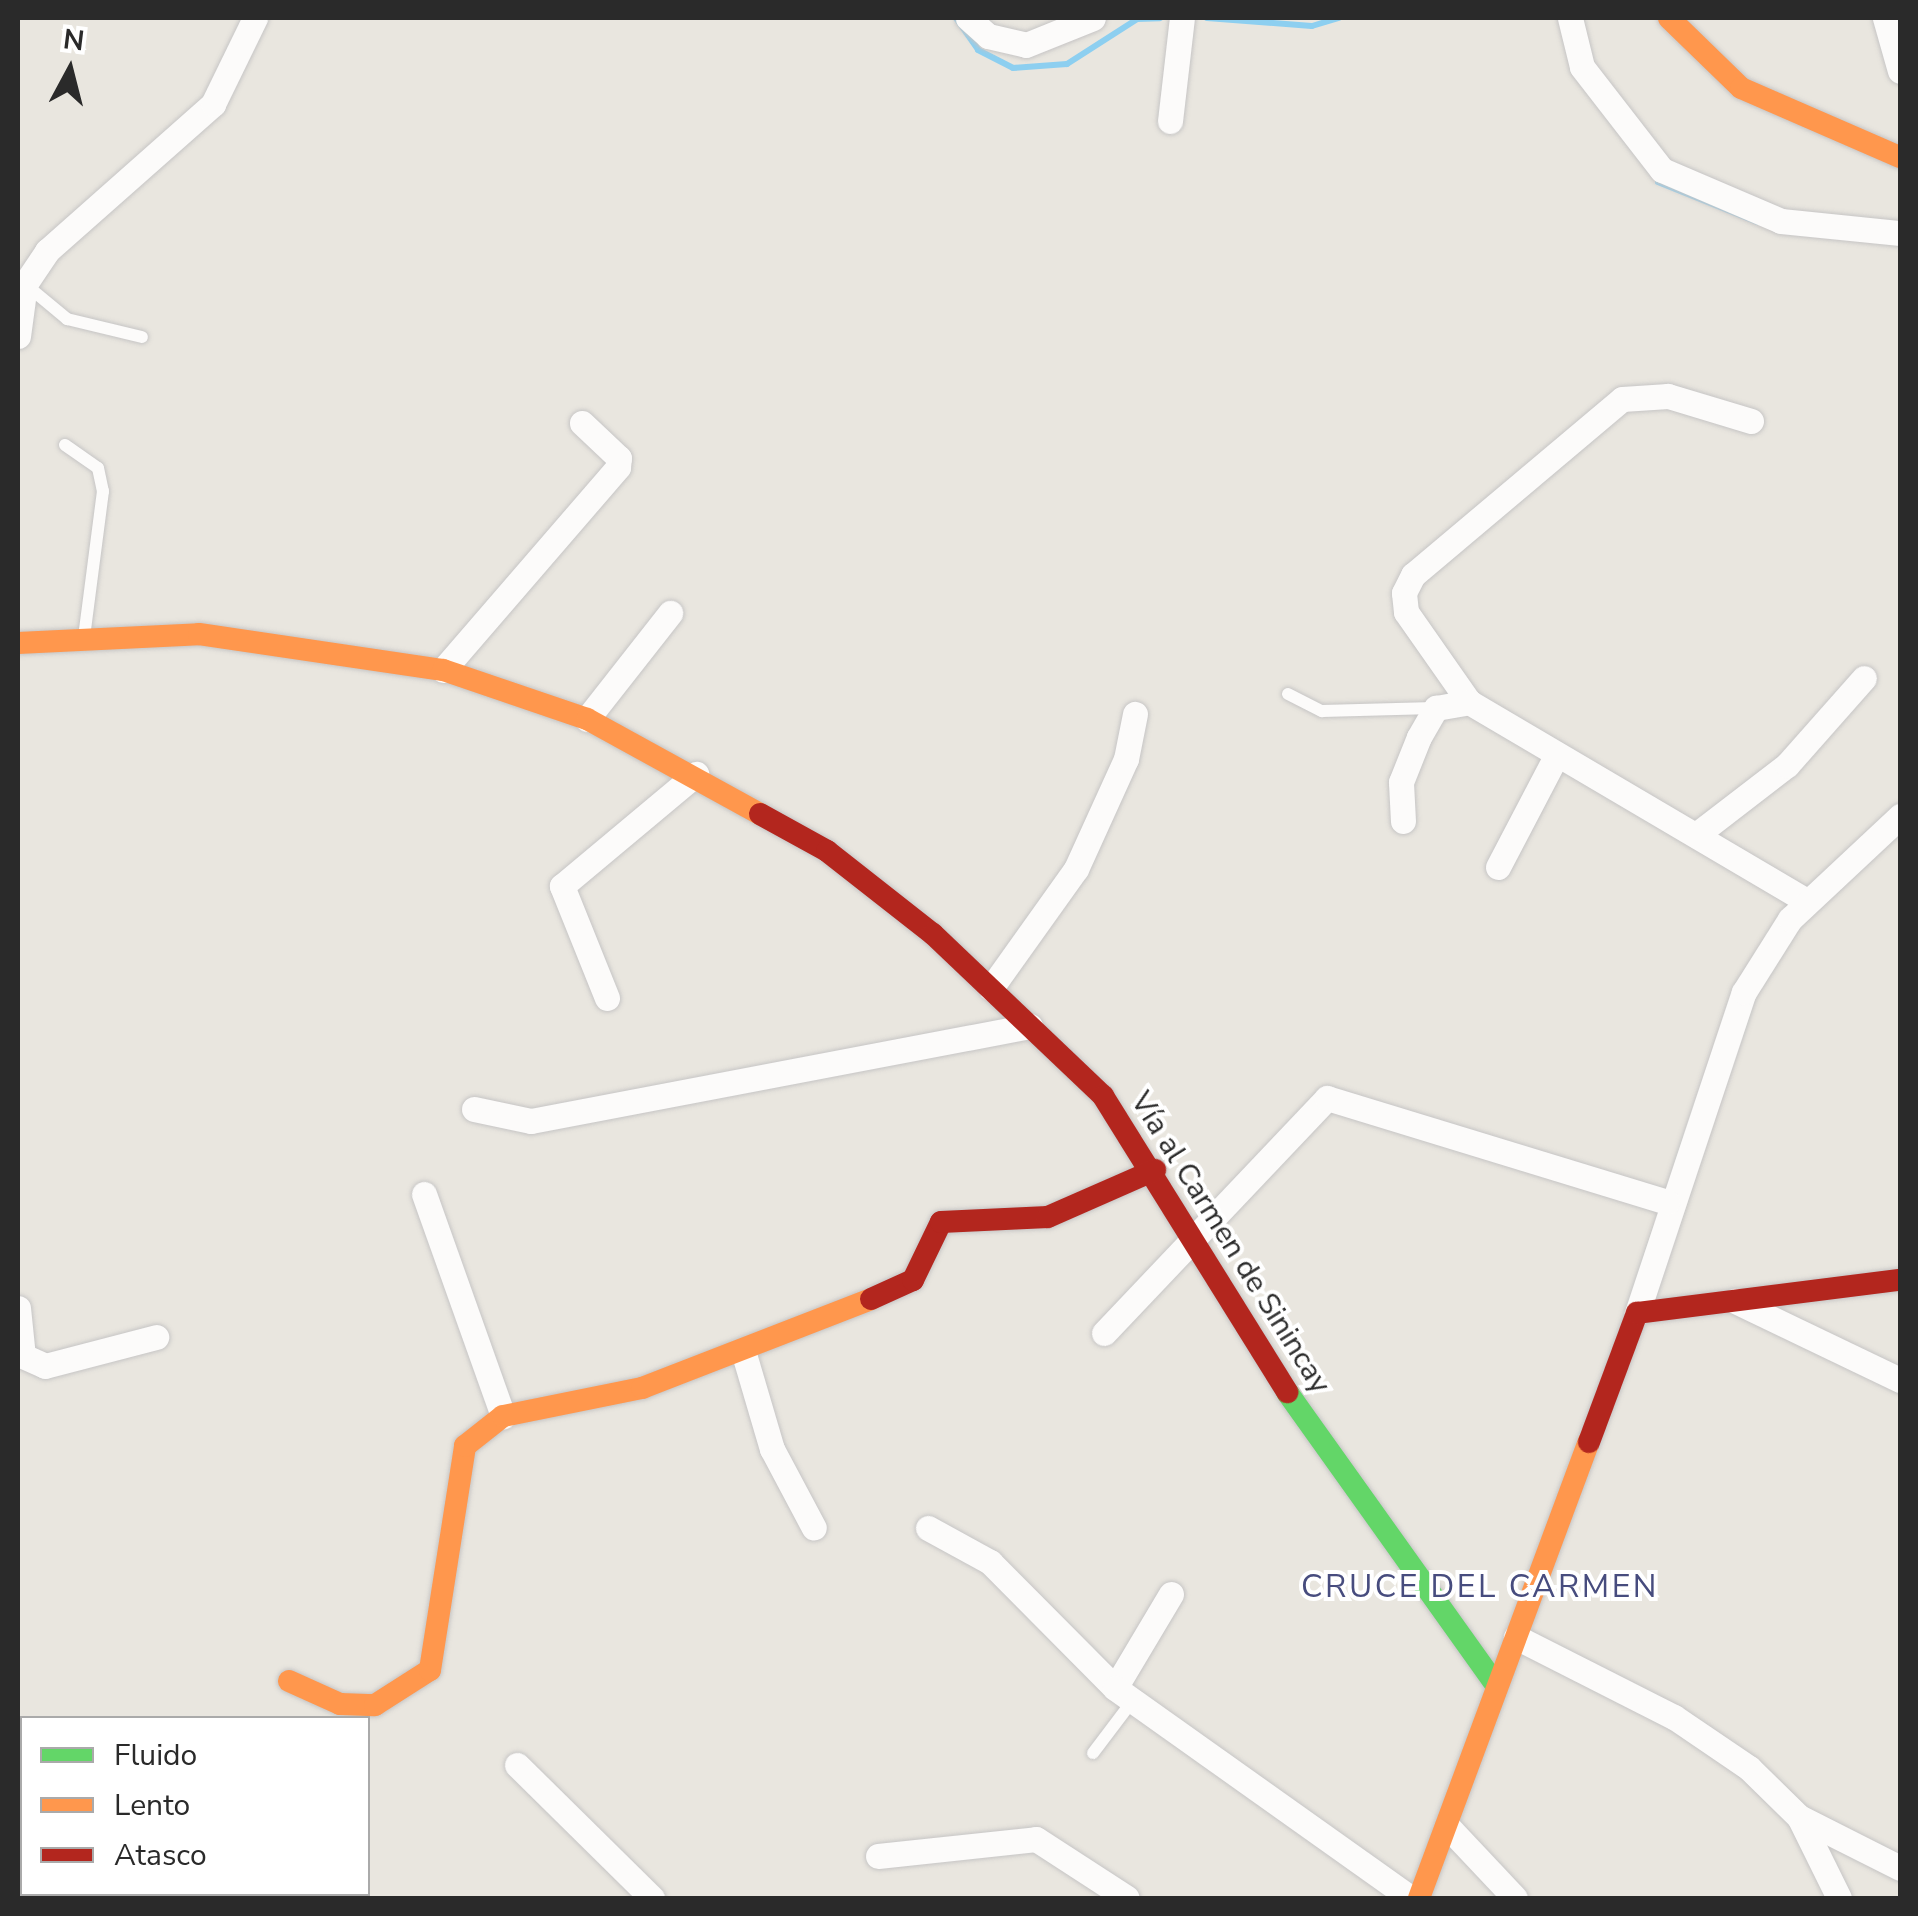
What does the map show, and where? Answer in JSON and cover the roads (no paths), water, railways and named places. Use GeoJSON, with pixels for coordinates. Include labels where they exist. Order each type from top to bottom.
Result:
{"type":"FeatureCollection","features":[{"type":"Feature","properties":{"kind":"street"},"geometry":{"type":"LineString","coordinates":[[18,336],[26,284],[48,251],[212,104],[255,18]]}},
{"type":"Feature","properties":{"kind":"street"},"geometry":{"type":"LineString","coordinates":[[968,18],[988,36],[1026,45],[1093,18]]}},
{"type":"Feature","properties":{"kind":"street"},"geometry":{"type":"LineString","coordinates":[[1170,121],[1182,18]]}},
{"type":"Feature","properties":{"kind":"street"},"geometry":{"type":"LineString","coordinates":[[1570,18],[1582,67],[1617,124],[1676,180],[1780,222],[1900,234]]}},
{"type":"Feature","properties":{"kind":"street"},"geometry":{"type":"LineString","coordinates":[[1669,18],[1742,88],[1900,157]]}},
{"type":"Feature","properties":{"kind":"street"},"geometry":{"type":"LineString","coordinates":[[1885,18],[1900,72]]}},
{"type":"Feature","properties":{"kind":"street"},"geometry":{"type":"LineString","coordinates":[[1752,421],[1668,396],[1622,399],[1412,575],[1406,612],[1469,702],[1806,901]]}},
{"type":"Feature","properties":{"kind":"street"},"geometry":{"type":"LineString","coordinates":[[443,670],[618,468],[620,458],[582,423]]}},
{"type":"Feature","properties":{"kind":"street"},"geometry":{"type":"LineString","coordinates":[[587,718],[670,614]]}},
{"type":"Feature","properties":{"kind":"street","name":"Vía al Carmen de Sinincay"},"geometry":{"type":"LineString","coordinates":[[18,643],[292,641],[443,670],[587,718],[696,774],[827,851],[990,988],[1103,1096],[1155,1170],[1340,1476],[1496,1685]]}},
{"type":"Feature","properties":{"kind":"street"},"geometry":{"type":"LineString","coordinates":[[1696,835],[1787,765],[1864,678]]}},
{"type":"Feature","properties":{"kind":"street"},"geometry":{"type":"LineString","coordinates":[[1404,821],[1401,782],[1436,708],[1469,702]]}},
{"type":"Feature","properties":{"kind":"street"},"geometry":{"type":"LineString","coordinates":[[990,988],[1076,869],[1126,759],[1135,714]]}},
{"type":"Feature","properties":{"kind":"street"},"geometry":{"type":"LineString","coordinates":[[1498,867],[1556,756]]}},
{"type":"Feature","properties":{"kind":"street"},"geometry":{"type":"LineString","coordinates":[[607,998],[562,886],[696,774]]}},
{"type":"Feature","properties":{"kind":"street"},"geometry":{"type":"LineString","coordinates":[[1419,1898],[1449,1828],[1496,1685],[1636,1313],[1667,1202],[1744,992],[1806,901],[1900,816]]}},
{"type":"Feature","properties":{"kind":"street"},"geometry":{"type":"LineString","coordinates":[[474,1108],[494,1120],[531,1121],[1030,1026]]}},
{"type":"Feature","properties":{"kind":"street"},"geometry":{"type":"LineString","coordinates":[[1104,1334],[1198,1242],[1326,1098],[1667,1202]]}},
{"type":"Feature","properties":{"kind":"street"},"geometry":{"type":"LineString","coordinates":[[289,1680],[340,1704],[376,1705],[430,1670],[465,1446],[503,1416],[744,1354],[914,1280],[942,1222],[1048,1217],[1155,1170]]}},
{"type":"Feature","properties":{"kind":"street"},"geometry":{"type":"LineString","coordinates":[[424,1194],[503,1416]]}},
{"type":"Feature","properties":{"kind":"street"},"geometry":{"type":"LineString","coordinates":[[1636,1313],[1900,1280]]}},
{"type":"Feature","properties":{"kind":"street"},"geometry":{"type":"LineString","coordinates":[[1730,1299],[1900,1380]]}},
{"type":"Feature","properties":{"kind":"street"},"geometry":{"type":"LineString","coordinates":[[18,1308],[23,1356],[45,1366],[156,1338]]}},
{"type":"Feature","properties":{"kind":"street"},"geometry":{"type":"LineString","coordinates":[[744,1354],[772,1449],[814,1528]]}},
{"type":"Feature","properties":{"kind":"street"},"geometry":{"type":"LineString","coordinates":[[928,1528],[990,1562],[1123,1696],[1411,1898]]}},
{"type":"Feature","properties":{"kind":"street"},"geometry":{"type":"LineString","coordinates":[[1123,1696],[1171,1594]]}},
{"type":"Feature","properties":{"kind":"street"},"geometry":{"type":"LineString","coordinates":[[1516,1637],[1674,1716],[1800,1818],[1900,1868]]}},
{"type":"Feature","properties":{"kind":"street"},"geometry":{"type":"LineString","coordinates":[[517,1764],[652,1898]]}},
{"type":"Feature","properties":{"kind":"street"},"geometry":{"type":"LineString","coordinates":[[1800,1818],[1838,1898]]}},
{"type":"Feature","properties":{"kind":"street"},"geometry":{"type":"LineString","coordinates":[[1449,1828],[1516,1898]]}},
{"type":"Feature","properties":{"kind":"street"},"geometry":{"type":"LineString","coordinates":[[878,1856],[1036,1839],[1127,1898]]}},
{"type":"Feature","properties":{"kind":"lane"},"geometry":{"type":"LineString","coordinates":[[26,284],[67,319],[142,338]]}},
{"type":"Feature","properties":{"kind":"lane"},"geometry":{"type":"LineString","coordinates":[[64,444],[98,468],[103,491],[84,640]]}},
{"type":"Feature","properties":{"kind":"lane"},"geometry":{"type":"LineString","coordinates":[[1288,694],[1322,711],[1436,708]]}},
{"type":"Feature","properties":{"kind":"lane"},"geometry":{"type":"LineString","coordinates":[[1093,1754],[1123,1696]]}},
{"type":"Feature","properties":{"kind":"waterway"},"geometry":{"type":"LineString","coordinates":[[956,18],[978,50],[1013,68],[1067,64],[1137,19],[1160,18]]}},
{"type":"Feature","properties":{"kind":"waterway"},"geometry":{"type":"LineString","coordinates":[[1207,18],[1312,26],[1339,18]]}},
{"type":"Feature","properties":{"kind":"waterway"},"geometry":{"type":"LineString","coordinates":[[1658,182],[1757,222]]}},
{"type":"Feature","properties":{"kind":"district","name":"CRUCE DEL CARMEN"},"geometry":{"type":"Point","coordinates":[1480,1587]}}]}
